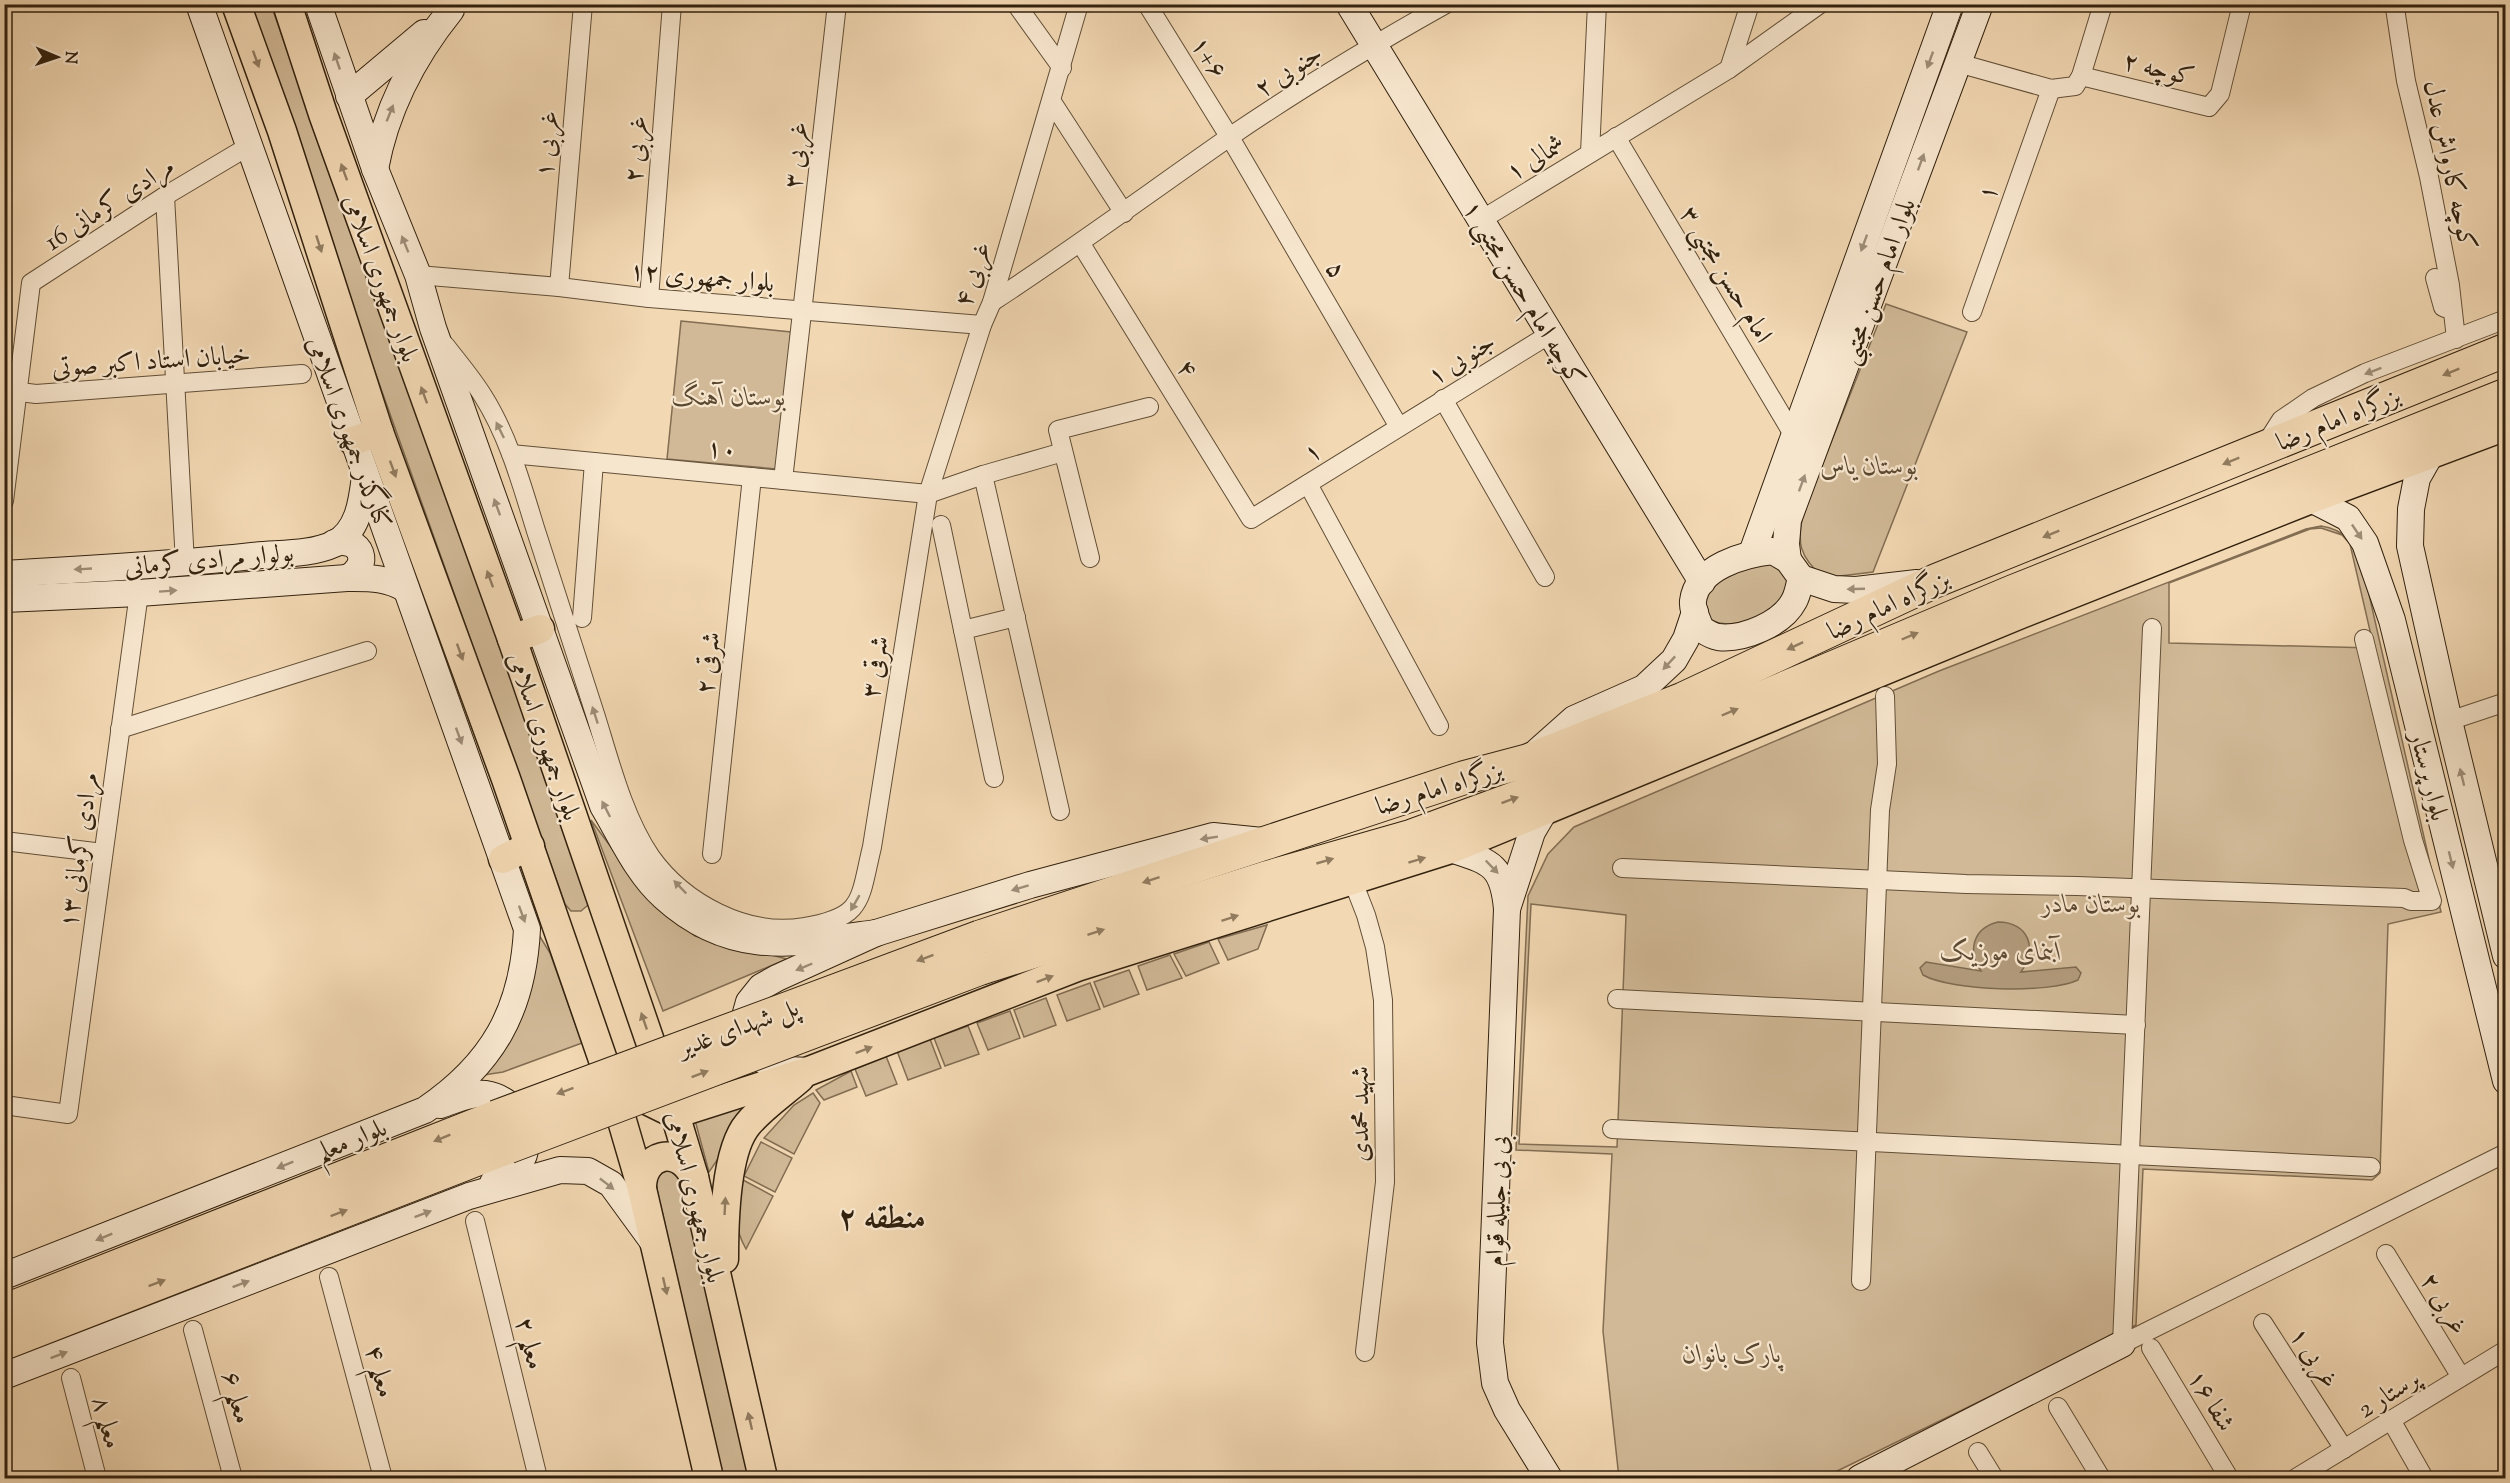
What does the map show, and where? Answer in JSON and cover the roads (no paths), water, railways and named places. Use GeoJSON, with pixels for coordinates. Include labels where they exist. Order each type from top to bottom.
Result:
{"type":"FeatureCollection","features":[{"type":"Feature","properties":{"kind":"highway","name":"بزرگراه امام رضا"},"geometry":{"type":"LineString","coordinates":[[980,953],[1267,842],[1463,778],[1527,761],[1683,699],[1935,581],[2505,350]]}},
{"type":"Feature","properties":{"kind":"highway","name":"بزرگراه امام رضا"},"geometry":{"type":"LineString","coordinates":[[980,953],[1269,877],[1412,836],[1584,773],[2017,603],[2505,395]]}},
{"type":"Feature","properties":{"kind":"highway","name":"پل شهدای غدیر"},"geometry":{"type":"LineString","coordinates":[[496,1117],[980,953]]}},
{"type":"Feature","properties":{"kind":"highway","name":"پل شهدای غدیر"},"geometry":{"type":"LineString","coordinates":[[4,1343],[508,1147],[980,953]]}},
{"type":"Feature","properties":{"kind":"highway","name":"بلوار معلم"},"geometry":{"type":"LineString","coordinates":[[4,1311],[496,1117]]}},
{"type":"Feature","properties":{"kind":"main road","name":"بلوار جمهوری اسلامی"},"geometry":{"type":"LineString","coordinates":[[236,4],[282,131],[380,432],[530,846],[611,1083],[642,1188],[709,1479]]}},
{"type":"Feature","properties":{"kind":"main road","name":"بلوار جمهوری اسلامی"},"geometry":{"type":"LineString","coordinates":[[287,4],[323,114],[512,639],[675,1114],[694,1177],[763,1479]]}},
{"type":"Feature","properties":{"kind":"main road"},"geometry":{"type":"LineString","coordinates":[[282,131],[298,144],[314,147],[319,143],[323,131],[323,114]]}},
{"type":"Feature","properties":{"kind":"main road"},"geometry":{"type":"LineString","coordinates":[[611,1083],[675,1114],[809,1071],[1077,967],[1451,849],[2017,603],[2311,499],[2505,426]]}},
{"type":"Feature","properties":{"kind":"main road"},"geometry":{"type":"LineString","coordinates":[[353,441],[380,432]]}},
{"type":"Feature","properties":{"kind":"main road"},"geometry":{"type":"LineString","coordinates":[[512,639],[540,629]]}},
{"type":"Feature","properties":{"kind":"main road"},"geometry":{"type":"LineString","coordinates":[[1545,810],[1584,773]]}},
{"type":"Feature","properties":{"kind":"main road"},"geometry":{"type":"LineString","coordinates":[[502,859],[530,846]]}},
{"type":"Feature","properties":{"kind":"main road"},"geometry":{"type":"LineString","coordinates":[[724,1306],[726,1193],[734,1155],[747,1125],[809,1071]]}},
{"type":"Feature","properties":{"kind":"main road"},"geometry":{"type":"LineString","coordinates":[[642,1188],[642,1178],[646,1168],[653,1161],[662,1157],[672,1156],[682,1160],[694,1177]]}},
{"type":"Feature","properties":{"kind":"street","name":"کنارگذر جمهوری اسلامی"},"geometry":{"type":"LineString","coordinates":[[199,4],[502,859]]}},
{"type":"Feature","properties":{"kind":"street"},"geometry":{"type":"LineString","coordinates":[[318,4],[375,169],[418,275],[433,328],[603,806],[639,867],[663,897],[691,917],[730,938],[756,942],[810,943],[876,933]]}},
{"type":"Feature","properties":{"kind":"street","name":"۱ غربی"},"geometry":{"type":"LineString","coordinates":[[559,287],[583,4]]}},
{"type":"Feature","properties":{"kind":"street","name":"۲ غربی"},"geometry":{"type":"LineString","coordinates":[[649,298],[672,4]]}},
{"type":"Feature","properties":{"kind":"street","name":"۳ غربی"},"geometry":{"type":"LineString","coordinates":[[783,480],[837,4]]}},
{"type":"Feature","properties":{"kind":"street"},"geometry":{"type":"LineString","coordinates":[[1016,4],[1062,68]]}},
{"type":"Feature","properties":{"kind":"street","name":"۴ غربی"},"geometry":{"type":"LineString","coordinates":[[928,494],[982,325],[992,302],[1079,4]]}},
{"type":"Feature","properties":{"kind":"street","name":"۱+۶"},"geometry":{"type":"LineString","coordinates":[[1147,4],[1230,137]]}},
{"type":"Feature","properties":{"kind":"street","name":"کوچه امام حسن مجتبی ۱"},"geometry":{"type":"LineString","coordinates":[[1349,4],[1702,582]]}},
{"type":"Feature","properties":{"kind":"street","name":"۲ جنوبی"},"geometry":{"type":"LineString","coordinates":[[992,302],[1081,244],[1230,137],[1373,45],[1446,4]]}},
{"type":"Feature","properties":{"kind":"street"},"geometry":{"type":"LineString","coordinates":[[1590,153],[1597,4]]}},
{"type":"Feature","properties":{"kind":"street"},"geometry":{"type":"LineString","coordinates":[[1729,69],[1750,4]]}},
{"type":"Feature","properties":{"kind":"street","name":"۱ شمالی"},"geometry":{"type":"LineString","coordinates":[[1481,220],[1729,69],[1820,4]]}},
{"type":"Feature","properties":{"kind":"street","name":"بلوار امام حسن مجتبی"},"geometry":{"type":"LineString","coordinates":[[1795,569],[1777,517],[1794,436],[1950,4]]}},
{"type":"Feature","properties":{"kind":"street","name":"بلوار امام حسن مجتبی"},"geometry":{"type":"LineString","coordinates":[[1752,553],[1777,517],[1980,4]]}},
{"type":"Feature","properties":{"kind":"street"},"geometry":{"type":"LineString","coordinates":[[1958,63],[2051,89],[2075,86],[2081,76],[2103,4]]}},
{"type":"Feature","properties":{"kind":"street","name":"کوچه ۲"},"geometry":{"type":"LineString","coordinates":[[2081,76],[2209,107],[2220,94],[2242,4]]}},
{"type":"Feature","properties":{"kind":"street","name":"کوچه کارواش عدل"},"geometry":{"type":"LineString","coordinates":[[2399,4],[2395,8],[2406,81],[2429,177],[2450,285],[2456,339]]}},
{"type":"Feature","properties":{"kind":"street"},"geometry":{"type":"LineString","coordinates":[[349,96],[455,7]]}},
{"type":"Feature","properties":{"kind":"street"},"geometry":{"type":"LineString","coordinates":[[375,169],[381,135],[402,84],[426,40],[455,7]]}},
{"type":"Feature","properties":{"kind":"street","name":"۱"},"geometry":{"type":"LineString","coordinates":[[1972,312],[2051,89]]}},
{"type":"Feature","properties":{"kind":"street"},"geometry":{"type":"LineString","coordinates":[[1052,102],[1124,213]]}},
{"type":"Feature","properties":{"kind":"street","name":"۵"},"geometry":{"type":"LineString","coordinates":[[1230,137],[1399,427]]}},
{"type":"Feature","properties":{"kind":"street","name":"امام حسن مجتبی ۳"},"geometry":{"type":"LineString","coordinates":[[1616,137],[1794,436]]}},
{"type":"Feature","properties":{"kind":"street","name":"مرادی کرمانی 16"},"geometry":{"type":"LineString","coordinates":[[4,501],[11,391],[31,283],[165,196],[249,146]]}},
{"type":"Feature","properties":{"kind":"street"},"geometry":{"type":"LineString","coordinates":[[165,196],[185,563]]}},
{"type":"Feature","properties":{"kind":"street","name":"۴"},"geometry":{"type":"LineString","coordinates":[[1081,244],[1251,519]]}},
{"type":"Feature","properties":{"kind":"street","name":"بلوار جمهوری ۱۲"},"geometry":{"type":"LineString","coordinates":[[418,275],[559,287],[649,298],[982,325]]}},
{"type":"Feature","properties":{"kind":"street"},"geometry":{"type":"LineString","coordinates":[[2435,278],[2443,307],[2452,312]]}},
{"type":"Feature","properties":{"kind":"street"},"geometry":{"type":"LineString","coordinates":[[2263,448],[2281,420],[2313,399],[2365,373],[2505,319]]}},
{"type":"Feature","properties":{"kind":"street","name":"۳ شرقی"},"geometry":{"type":"LineString","coordinates":[[433,328],[484,397],[511,454],[613,770],[635,829],[651,858],[688,896],[721,914],[760,927],[800,928],[832,922],[848,914],[859,898],[872,847],[928,494]]}},
{"type":"Feature","properties":{"kind":"street","name":"۱ جنوبی"},"geometry":{"type":"LineString","coordinates":[[1399,427],[1550,334]]}},
{"type":"Feature","properties":{"kind":"street","name":"خیابان استاد اکبر صوتی"},"geometry":{"type":"LineString","coordinates":[[11,391],[36,394],[302,374]]}},
{"type":"Feature","properties":{"kind":"street"},"geometry":{"type":"LineString","coordinates":[[1443,399],[1545,577]]}},
{"type":"Feature","properties":{"kind":"street"},"geometry":{"type":"LineString","coordinates":[[1090,558],[1058,430],[1149,407]]}},
{"type":"Feature","properties":{"kind":"street","name":"۱‍"},"geometry":{"type":"LineString","coordinates":[[1251,519],[1399,427]]}},
{"type":"Feature","properties":{"kind":"street"},"geometry":{"type":"LineString","coordinates":[[928,494],[983,475],[1063,452]]}},
{"type":"Feature","properties":{"kind":"street","name":"۱۰"},"geometry":{"type":"LineString","coordinates":[[511,454],[928,494]]}},
{"type":"Feature","properties":{"kind":"street","name":"بلوار پرستار"},"geometry":{"type":"LineString","coordinates":[[2430,455],[2417,478],[2411,509],[2410,546],[2505,956]]}},
{"type":"Feature","properties":{"kind":"street"},"geometry":{"type":"LineString","coordinates":[[582,618],[594,462]]}},
{"type":"Feature","properties":{"kind":"street"},"geometry":{"type":"LineString","coordinates":[[983,475],[1060,811]]}},
{"type":"Feature","properties":{"kind":"street"},"geometry":{"type":"LineString","coordinates":[[334,543],[351,530],[362,504],[365,476]]}},
{"type":"Feature","properties":{"kind":"street","name":"۲ شرقی"},"geometry":{"type":"LineString","coordinates":[[712,854],[752,477]]}},
{"type":"Feature","properties":{"kind":"street"},"geometry":{"type":"LineString","coordinates":[[1308,484],[1439,726]]}},
{"type":"Feature","properties":{"kind":"street","name":"بلوار پرستار"},"geometry":{"type":"LineString","coordinates":[[2311,499],[2348,518],[2360,535],[2365,543],[2392,621],[2505,1081]]}},
{"type":"Feature","properties":{"kind":"street"},"geometry":{"type":"LineString","coordinates":[[941,525],[994,778]]}},
{"type":"Feature","properties":{"kind":"street"},"geometry":{"type":"LineString","coordinates":[[334,543],[343,541],[352,543],[359,549],[362,558],[360,567],[355,574],[347,578]]}},
{"type":"Feature","properties":{"kind":"street","name":"بولوار مرادی کرمانی"},"geometry":{"type":"LineString","coordinates":[[4,574],[185,563],[312,550],[334,543]]}},
{"type":"Feature","properties":{"kind":"street"},"geometry":{"type":"LineString","coordinates":[[1795,569],[1794,601],[1785,614],[1761,628],[1737,636],[1716,637],[1701,629],[1692,604],[1696,588],[1708,575],[1752,553],[1773,550],[1795,569],[1834,589],[1856,590],[1935,581]]}},
{"type":"Feature","properties":{"kind":"street","name":"بولوار مرادی کرمانی"},"geometry":{"type":"LineString","coordinates":[[4,598],[139,593],[347,578],[380,578],[394,581],[406,589]]}},
{"type":"Feature","properties":{"kind":"street","name":"مرادی کرمانی ۱۳"},"geometry":{"type":"LineString","coordinates":[[4,1105],[68,1114],[139,593]]}},
{"type":"Feature","properties":{"kind":"street"},"geometry":{"type":"LineString","coordinates":[[1527,761],[1574,719],[1644,688],[1674,660],[1686,639],[1695,612]]}},
{"type":"Feature","properties":{"kind":"street"},"geometry":{"type":"LineString","coordinates":[[2392,621],[2424,612]]}},
{"type":"Feature","properties":{"kind":"street"},"geometry":{"type":"LineString","coordinates":[[963,630],[1016,617]]}},
{"type":"Feature","properties":{"kind":"street"},"geometry":{"type":"LineString","coordinates":[[2122,1344],[2152,628]]}},
{"type":"Feature","properties":{"kind":"street"},"geometry":{"type":"LineString","coordinates":[[1623,868],[1966,885],[2141,888],[2432,900],[2413,840],[2364,639]]}},
{"type":"Feature","properties":{"kind":"street"},"geometry":{"type":"LineString","coordinates":[[120,729],[367,651]]}},
{"type":"Feature","properties":{"kind":"street"},"geometry":{"type":"LineString","coordinates":[[1861,1281],[1880,810],[1887,764],[1885,696]]}},
{"type":"Feature","properties":{"kind":"street"},"geometry":{"type":"LineString","coordinates":[[2449,721],[2505,702]]}},
{"type":"Feature","properties":{"kind":"street"},"geometry":{"type":"LineString","coordinates":[[1507,909],[1532,832],[1545,810]]}},
{"type":"Feature","properties":{"kind":"street"},"geometry":{"type":"LineString","coordinates":[[809,1071],[788,1070],[770,1065],[755,1054],[746,1038],[744,1020],[749,1002],[761,987],[777,978],[876,933],[1030,885],[1213,836],[1267,842]]}},
{"type":"Feature","properties":{"kind":"street"},"geometry":{"type":"LineString","coordinates":[[4,841],[103,853]]}},
{"type":"Feature","properties":{"kind":"street"},"geometry":{"type":"LineString","coordinates":[[1451,849],[1485,860],[1498,873],[1505,890],[1507,909]]}},
{"type":"Feature","properties":{"kind":"street","name":"بلوار معلم"},"geometry":{"type":"LineString","coordinates":[[4,1276],[425,1110],[467,1077],[500,1035],[520,986],[526,959],[527,929],[502,859]]}},
{"type":"Feature","properties":{"kind":"street","name":"شهید محمدی"},"geometry":{"type":"LineString","coordinates":[[1352,879],[1375,947],[1383,1000],[1385,1182],[1365,1352]]}},
{"type":"Feature","properties":{"kind":"street","name":"بی بی جلیله قوام"},"geometry":{"type":"LineString","coordinates":[[1507,909],[1490,1343],[1495,1383],[1508,1410],[1549,1479]]}},
{"type":"Feature","properties":{"kind":"street"},"geometry":{"type":"LineString","coordinates":[[1617,999],[2136,1025]]}},
{"type":"Feature","properties":{"kind":"street"},"geometry":{"type":"LineString","coordinates":[[425,1110],[483,1094],[500,1098],[514,1108],[524,1123],[527,1141],[523,1158],[513,1172],[469,1196]]}},
{"type":"Feature","properties":{"kind":"street"},"geometry":{"type":"LineString","coordinates":[[1612,1129],[2371,1167]]}},
{"type":"Feature","properties":{"kind":"street"},"geometry":{"type":"LineString","coordinates":[[1860,1479],[2122,1344],[2505,1153]]}},
{"type":"Feature","properties":{"kind":"street"},"geometry":{"type":"LineString","coordinates":[[4,1376],[469,1196],[560,1170],[588,1171],[611,1184],[656,1245]]}},
{"type":"Feature","properties":{"kind":"street","name":"معلم ۲"},"geometry":{"type":"LineString","coordinates":[[475,1221],[538,1479]]}},
{"type":"Feature","properties":{"kind":"street","name":"۲ غربی"},"geometry":{"type":"LineString","coordinates":[[2386,1254],[2461,1377]]}},
{"type":"Feature","properties":{"kind":"street","name":"معلم ۴"},"geometry":{"type":"LineString","coordinates":[[329,1277],[383,1479]]}},
{"type":"Feature","properties":{"kind":"street","name":"۱ غربی"},"geometry":{"type":"LineString","coordinates":[[2263,1323],[2344,1449]]}},
{"type":"Feature","properties":{"kind":"street","name":"معلم ۶"},"geometry":{"type":"LineString","coordinates":[[193,1330],[233,1479]]}},
{"type":"Feature","properties":{"kind":"street","name":"شفا ۱۶"},"geometry":{"type":"LineString","coordinates":[[2151,1348],[2229,1479]]}},
{"type":"Feature","properties":{"kind":"street","name":"پرستار 2"},"geometry":{"type":"LineString","coordinates":[[2296,1479],[2505,1350]]}},
{"type":"Feature","properties":{"kind":"street","name":"معلم ۸"},"geometry":{"type":"LineString","coordinates":[[71,1378],[97,1479]]}},
{"type":"Feature","properties":{"kind":"street"},"geometry":{"type":"LineString","coordinates":[[2058,1407],[2101,1479]]}},
{"type":"Feature","properties":{"kind":"street"},"geometry":{"type":"LineString","coordinates":[[2391,1420],[2424,1479]]}},
{"type":"Feature","properties":{"kind":"street"},"geometry":{"type":"LineString","coordinates":[[1978,1452],[1994,1479]]}},
{"type":"Feature","properties":{"kind":"water","name":"آبنمای موزیک"},"geometry":{"type":"Polygon","coordinates":[[[1998,922],[2009,923],[2017,927],[2028,938],[2029,954],[2021,972],[2076,967],[2081,973],[2078,980],[2045,987],[2000,989],[1955,984],[1923,975],[1920,968],[1926,962],[1981,971],[1974,956],[1975,941],[1983,929],[1998,922]]]}},
{"type":"Feature","properties":{"kind":"district","name":"منطقه ۲"},"geometry":{"type":"Point","coordinates":[882,1217]}},
{"type":"Feature","properties":{"kind":"park label","name":"بوستان آهنگ"},"geometry":{"type":"Point","coordinates":[729,396]}},
{"type":"Feature","properties":{"kind":"park label","name":"بوستان یاس"},"geometry":{"type":"Point","coordinates":[1869,465]}},
{"type":"Feature","properties":{"kind":"park label","name":"بوستان مادر"},"geometry":{"type":"Point","coordinates":[2091,903]}},
{"type":"Feature","properties":{"kind":"park label","name":"پارک بانوان"},"geometry":{"type":"Point","coordinates":[1732,1353]}}]}
